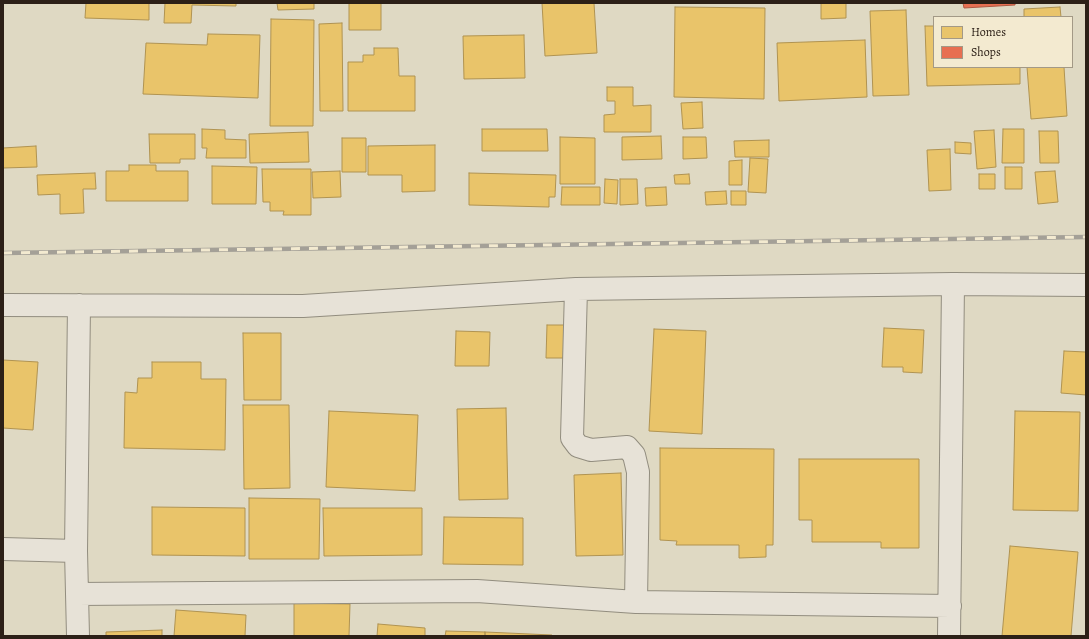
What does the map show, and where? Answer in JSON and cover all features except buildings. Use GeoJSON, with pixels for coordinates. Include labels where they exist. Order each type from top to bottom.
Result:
{"type":"FeatureCollection","features":[{"type":"Feature","properties":{"kind":"street"},"geometry":{"type":"LineString","coordinates":[[949,636],[953,284]]}},
{"type":"Feature","properties":{"kind":"street"},"geometry":{"type":"LineString","coordinates":[[3,305],[303,306],[576,289],[953,284],[1086,285]]}},
{"type":"Feature","properties":{"kind":"street"},"geometry":{"type":"LineString","coordinates":[[576,289],[572,438],[578,446],[591,450],[627,447],[634,455],[638,472],[636,602]]}},
{"type":"Feature","properties":{"kind":"street"},"geometry":{"type":"LineString","coordinates":[[78,636],[76,551],[79,305]]}},
{"type":"Feature","properties":{"kind":"street"},"geometry":{"type":"LineString","coordinates":[[3,549],[76,551]]}},
{"type":"Feature","properties":{"kind":"street"},"geometry":{"type":"LineString","coordinates":[[76,594],[477,591],[636,602],[950,606]]}},
{"type":"Feature","properties":{"kind":"railway"},"geometry":{"type":"LineString","coordinates":[[3,253],[1086,237]]}}]}
